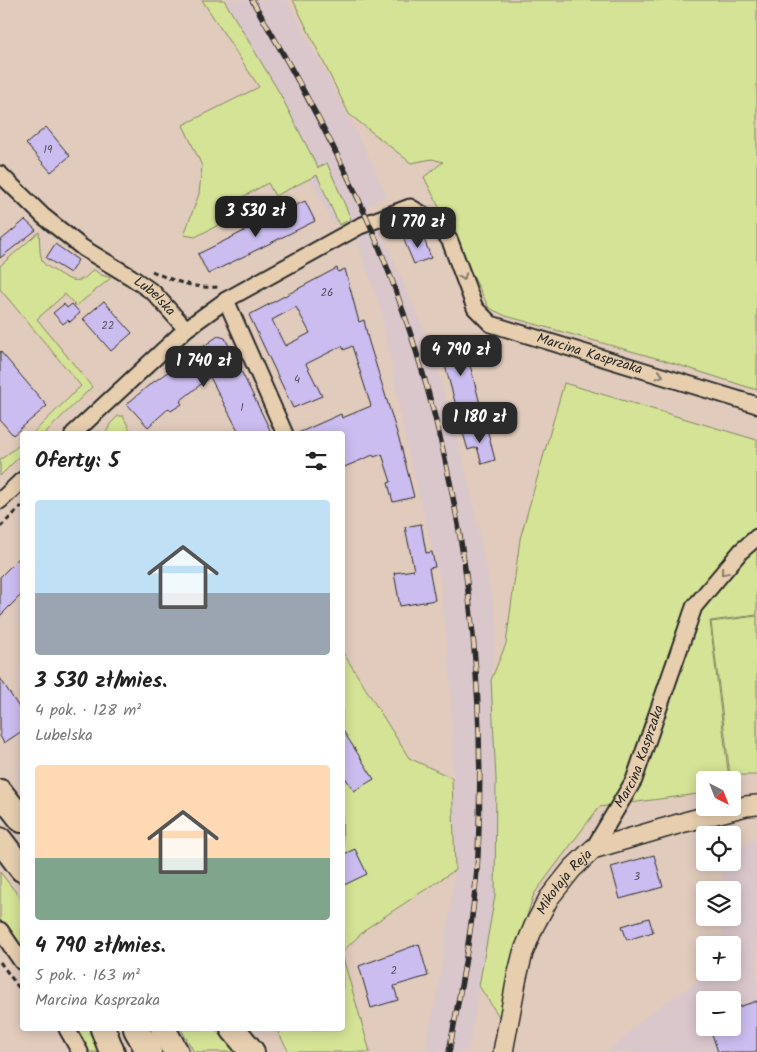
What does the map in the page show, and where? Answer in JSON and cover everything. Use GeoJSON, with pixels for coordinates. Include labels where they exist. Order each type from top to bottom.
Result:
{"type":"FeatureCollection","features":[{"type":"Feature","properties":{"kind":"main road"},"geometry":{"type":"LineString","coordinates":[[0,792],[20,817]]}},
{"type":"Feature","properties":{"kind":"main road"},"geometry":{"type":"LineString","coordinates":[[0,840],[20,866]]}},
{"type":"Feature","properties":{"kind":"main road"},"geometry":{"type":"LineString","coordinates":[[104,1031],[112,1052]]}},
{"type":"Feature","properties":{"kind":"main road"},"geometry":{"type":"LineString","coordinates":[[137,1031],[149,1052]]}},
{"type":"Feature","properties":{"kind":"main road"},"geometry":{"type":"LineString","coordinates":[[164,1031],[176,1052]]}},
{"type":"Feature","properties":{"kind":"main road"},"geometry":{"type":"LineString","coordinates":[[235,1031],[252,1052]]}},
{"type":"Feature","properties":{"kind":"street","name":"Lubelska"},"geometry":{"type":"LineString","coordinates":[[0,174],[43,216],[83,248],[154,292],[186,329]]}},
{"type":"Feature","properties":{"kind":"street","name":"Marcina Kasprzaka"},"geometry":{"type":"LineString","coordinates":[[226,293],[369,223],[410,206],[437,223],[450,241],[475,308],[490,324],[757,405]]}},
{"type":"Feature","properties":{"kind":"street"},"geometry":{"type":"LineString","coordinates":[[79,431],[226,293],[284,431]]}},
{"type":"Feature","properties":{"kind":"street"},"geometry":{"type":"LineString","coordinates":[[0,501],[20,482]]}},
{"type":"Feature","properties":{"kind":"street","name":"Marcina Kasprzaka"},"geometry":{"type":"LineString","coordinates":[[593,850],[634,780],[694,607],[741,551],[757,536]]}},
{"type":"Feature","properties":{"kind":"street","name":"Mikołaja Reja"},"geometry":{"type":"LineString","coordinates":[[503,1052],[516,976],[523,953],[548,898],[572,869],[593,850],[685,822],[746,806],[757,805]]}},
{"type":"Feature","properties":{"kind":"street"},"geometry":{"type":"LineString","coordinates":[[0,930],[20,959]]}},
{"type":"Feature","properties":{"kind":"street"},"geometry":{"type":"LineString","coordinates":[[68,1031],[80,1052]]}},
{"type":"Feature","properties":{"kind":"path"},"geometry":{"type":"LineString","coordinates":[[152,271],[187,284],[226,293]]}},
{"type":"Feature","properties":{"kind":"path"},"geometry":{"type":"LineString","coordinates":[[0,527],[20,508]]}},
{"type":"Feature","properties":{"kind":"path"},"geometry":{"type":"LineString","coordinates":[[0,962],[20,989]]}},
{"type":"Feature","properties":{"kind":"shaded area"},"geometry":{"type":"Polygon","coordinates":[[[213,0],[287,0],[365,149],[387,196],[367,207],[390,252],[429,341],[468,478],[497,624],[491,680],[496,779],[495,896],[468,1052],[425,1052],[443,961],[455,870],[451,690],[441,582],[406,442],[381,311],[349,216],[333,223],[213,0]]]}},
{"type":"Feature","properties":{"kind":"shaded area"},"geometry":{"type":"Polygon","coordinates":[[[757,839],[757,1052],[608,1052],[650,1013],[694,984],[696,981],[741,981],[741,936],[722,936],[722,926],[741,926],[741,881],[722,881],[723,871],[741,871],[741,846],[757,839]]]}},
{"type":"Feature","properties":{"kind":"green space"},"geometry":{"type":"Polygon","coordinates":[[[202,0],[224,0],[279,92],[318,168],[327,163],[351,219],[339,225],[317,175],[275,196],[268,183],[235,201],[236,216],[195,237],[184,235],[199,194],[202,166],[183,125],[259,87],[202,0]]]}},
{"type":"Feature","properties":{"kind":"green space"},"geometry":{"type":"Polygon","coordinates":[[[293,0],[757,0],[757,390],[663,360],[506,316],[489,308],[424,177],[443,162],[432,159],[411,163],[349,114],[293,0]]]}},
{"type":"Feature","properties":{"kind":"green space"},"geometry":{"type":"Polygon","coordinates":[[[39,232],[41,257],[48,267],[64,277],[74,280],[84,279],[93,269],[101,275],[111,278],[76,306],[65,294],[37,319],[92,387],[47,431],[35,431],[81,386],[0,289],[0,266],[39,232]]]}},
{"type":"Feature","properties":{"kind":"green space"},"geometry":{"type":"Polygon","coordinates":[[[564,383],[757,440],[757,615],[710,621],[728,771],[696,771],[696,794],[599,807],[534,894],[509,971],[500,1018],[479,986],[495,896],[496,779],[491,680],[506,644],[520,539],[564,383]]]}},
{"type":"Feature","properties":{"kind":"green space"},"geometry":{"type":"Polygon","coordinates":[[[118,416],[123,416],[130,431],[107,431],[110,424],[118,416]]]}},
{"type":"Feature","properties":{"kind":"green space"},"geometry":{"type":"Polygon","coordinates":[[[20,445],[20,456],[0,476],[0,460],[20,445]]]}},
{"type":"Feature","properties":{"kind":"green space"},"geometry":{"type":"Polygon","coordinates":[[[757,616],[757,775],[741,775],[741,771],[730,771],[711,622],[757,616]]]}},
{"type":"Feature","properties":{"kind":"green space"},"geometry":{"type":"Polygon","coordinates":[[[345,656],[409,758],[452,778],[455,870],[367,928],[345,949],[345,656]]]}},
{"type":"Feature","properties":{"kind":"green space"},"geometry":{"type":"Polygon","coordinates":[[[0,872],[20,897],[20,951],[0,921],[0,872]]]}},
{"type":"Feature","properties":{"kind":"green space"},"geometry":{"type":"Polygon","coordinates":[[[345,965],[370,1052],[289,1052],[277,1031],[345,1031],[345,965]]]}},
{"type":"Feature","properties":{"kind":"green space"},"geometry":{"type":"Polygon","coordinates":[[[77,1031],[98,1031],[106,1052],[88,1052],[77,1031]]]}},
{"type":"Feature","properties":{"kind":"green space"},"geometry":{"type":"Polygon","coordinates":[[[182,1031],[217,1031],[237,1052],[194,1052],[182,1031]]]}},
{"type":"Feature","properties":{"kind":"building"},"geometry":{"type":"Polygon","coordinates":[[[46,127],[70,156],[51,172],[26,144],[46,127]]]}},
{"type":"Feature","properties":{"kind":"building"},"geometry":{"type":"Polygon","coordinates":[[[305,201],[315,221],[208,274],[198,254],[305,201]]]}},
{"type":"Feature","properties":{"kind":"building"},"geometry":{"type":"Polygon","coordinates":[[[25,220],[36,230],[0,258],[0,241],[25,220]]]}},
{"type":"Feature","properties":{"kind":"building"},"geometry":{"type":"Polygon","coordinates":[[[422,233],[431,258],[414,264],[404,240],[422,233]]]}},
{"type":"Feature","properties":{"kind":"building"},"geometry":{"type":"Polygon","coordinates":[[[55,244],[78,260],[70,273],[46,258],[55,244]]]}},
{"type":"Feature","properties":{"kind":"building"},"geometry":{"type":"Polygon","coordinates":[[[337,268],[338,272],[345,269],[359,322],[364,320],[414,497],[393,502],[388,483],[391,482],[382,454],[374,457],[373,455],[345,467],[345,431],[303,431],[341,414],[342,418],[371,406],[352,346],[344,350],[342,346],[306,364],[322,396],[293,408],[249,315],[337,268]],[[296,307],[272,320],[285,346],[310,333],[296,307]]]}},
{"type":"Feature","properties":{"kind":"building"},"geometry":{"type":"Polygon","coordinates":[[[104,301],[132,333],[111,351],[83,319],[104,301]]]}},
{"type":"Feature","properties":{"kind":"building"},"geometry":{"type":"Polygon","coordinates":[[[64,304],[67,308],[72,304],[80,313],[70,322],[68,320],[63,324],[53,313],[64,304]]]}},
{"type":"Feature","properties":{"kind":"building"},"geometry":{"type":"Polygon","coordinates":[[[218,336],[225,338],[271,431],[238,431],[210,377],[180,401],[182,404],[171,411],[169,408],[148,427],[127,404],[148,386],[218,336]]]}},
{"type":"Feature","properties":{"kind":"building"},"geometry":{"type":"Polygon","coordinates":[[[464,341],[481,408],[458,413],[440,347],[464,341]]]}},
{"type":"Feature","properties":{"kind":"building"},"geometry":{"type":"Polygon","coordinates":[[[0,351],[47,406],[13,435],[0,420],[0,351]]]}},
{"type":"Feature","properties":{"kind":"building"},"geometry":{"type":"Polygon","coordinates":[[[487,429],[495,460],[482,464],[477,447],[468,450],[463,433],[487,429]]]}},
{"type":"Feature","properties":{"kind":"building"},"geometry":{"type":"Polygon","coordinates":[[[421,524],[426,553],[432,552],[435,567],[429,568],[435,600],[400,606],[394,573],[414,570],[405,527],[421,524]]]}},
{"type":"Feature","properties":{"kind":"building"},"geometry":{"type":"Polygon","coordinates":[[[20,557],[20,596],[0,616],[0,577],[20,557]]]}},
{"type":"Feature","properties":{"kind":"building"},"geometry":{"type":"Polygon","coordinates":[[[0,678],[20,709],[20,732],[4,743],[0,736],[0,678]]]}},
{"type":"Feature","properties":{"kind":"building"},"geometry":{"type":"Polygon","coordinates":[[[345,734],[374,779],[354,791],[345,778],[345,734]]]}},
{"type":"Feature","properties":{"kind":"building"},"geometry":{"type":"Polygon","coordinates":[[[355,849],[367,874],[345,885],[345,854],[355,849]]]}},
{"type":"Feature","properties":{"kind":"building"},"geometry":{"type":"Polygon","coordinates":[[[654,855],[663,887],[620,899],[611,867],[654,855]]]}},
{"type":"Feature","properties":{"kind":"building"},"geometry":{"type":"Polygon","coordinates":[[[649,918],[653,932],[627,940],[622,926],[649,918]]]}},
{"type":"Feature","properties":{"kind":"building"},"geometry":{"type":"Polygon","coordinates":[[[419,944],[428,976],[394,986],[398,1000],[371,1008],[359,966],[419,944]]]}},
{"type":"Feature","properties":{"kind":"building"},"geometry":{"type":"Polygon","coordinates":[[[757,1001],[757,1052],[718,1052],[713,1036],[741,1036],[741,1006],[757,1001]]]}},
{"type":"Feature","properties":{"kind":"railway"},"geometry":{"type":"LineString","coordinates":[[252,0],[314,111],[370,225],[399,301],[424,378],[444,455],[460,534],[471,613],[477,693],[480,774],[478,855],[473,905],[449,1052]]}}]}
